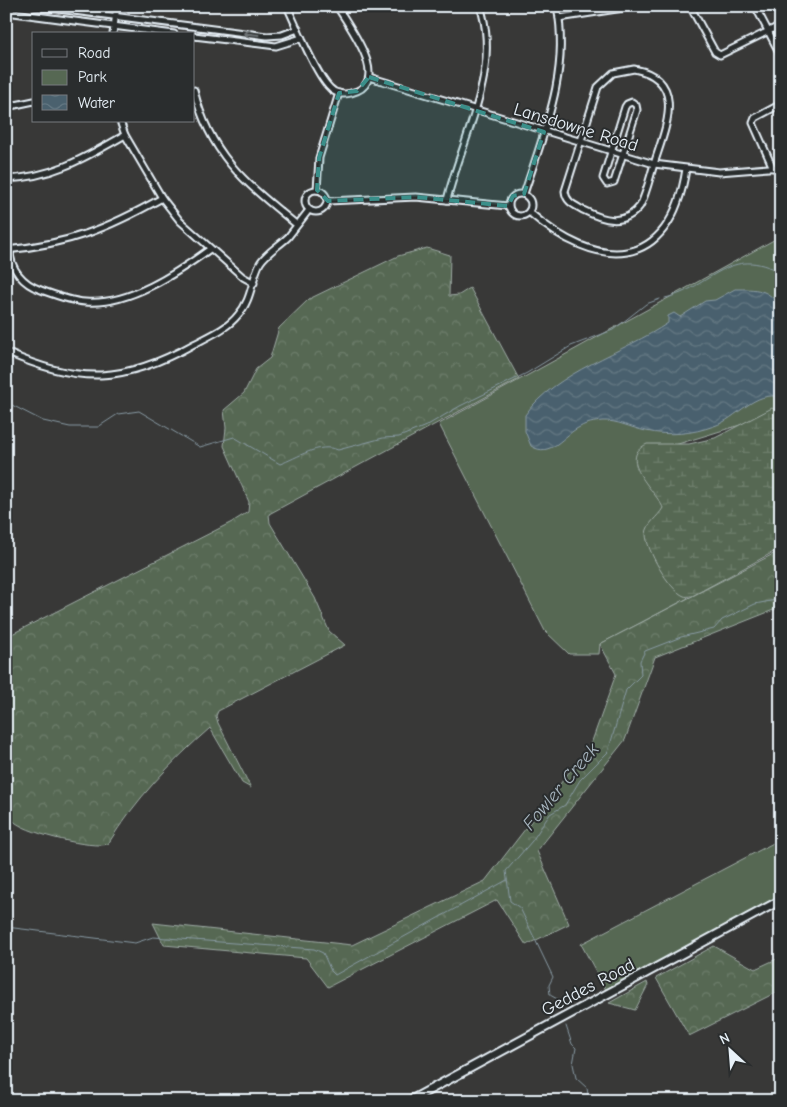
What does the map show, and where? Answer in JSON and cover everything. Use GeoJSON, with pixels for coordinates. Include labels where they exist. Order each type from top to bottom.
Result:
{"type":"FeatureCollection","features":[{"type":"Feature","properties":{"kind":"main road","name":"Geddes Road"},"geometry":{"type":"LineString","coordinates":[[409,1101],[781,900]]}},
{"type":"Feature","properties":{"kind":"street"},"geometry":{"type":"LineString","coordinates":[[35,6],[272,36],[282,35],[298,29]]}},
{"type":"Feature","properties":{"kind":"street"},"geometry":{"type":"LineString","coordinates":[[113,32],[116,6]]}},
{"type":"Feature","properties":{"kind":"street"},"geometry":{"type":"LineString","coordinates":[[287,6],[325,82],[332,90],[339,94],[350,94],[359,90],[369,77],[368,60],[337,6]]}},
{"type":"Feature","properties":{"kind":"street"},"geometry":{"type":"LineString","coordinates":[[447,200],[485,75],[488,50],[486,30],[480,6]]}},
{"type":"Feature","properties":{"kind":"street"},"geometry":{"type":"LineString","coordinates":[[524,194],[559,79],[561,45],[557,6]]}},
{"type":"Feature","properties":{"kind":"street"},"geometry":{"type":"LineString","coordinates":[[559,18],[636,6]]}},
{"type":"Feature","properties":{"kind":"street"},"geometry":{"type":"LineString","coordinates":[[690,6],[718,55],[724,55],[781,25]]}},
{"type":"Feature","properties":{"kind":"street"},"geometry":{"type":"LineString","coordinates":[[755,6],[781,56]]}},
{"type":"Feature","properties":{"kind":"street"},"geometry":{"type":"LineString","coordinates":[[6,12],[159,32]]}},
{"type":"Feature","properties":{"kind":"street"},"geometry":{"type":"LineString","coordinates":[[192,26],[193,32]]}},
{"type":"Feature","properties":{"kind":"street"},"geometry":{"type":"LineString","coordinates":[[195,35],[267,46],[283,45],[302,38]]}},
{"type":"Feature","properties":{"kind":"street"},"geometry":{"type":"LineString","coordinates":[[640,70],[652,75],[660,82],[670,102],[670,114],[654,164],[643,200],[638,208],[624,218],[604,219],[571,204],[565,194],[594,96],[601,83],[617,71],[640,70]]}},
{"type":"Feature","properties":{"kind":"street","name":"Lansdowne Road"},"geometry":{"type":"LineString","coordinates":[[369,77],[544,132],[654,164],[686,169],[728,172],[781,167]]}},
{"type":"Feature","properties":{"kind":"street"},"geometry":{"type":"LineString","coordinates":[[195,93],[209,134],[228,164],[257,193],[297,225]]}},
{"type":"Feature","properties":{"kind":"street"},"geometry":{"type":"LineString","coordinates":[[316,190],[319,158],[339,94]]}},
{"type":"Feature","properties":{"kind":"street"},"geometry":{"type":"LineString","coordinates":[[6,107],[32,102]]}},
{"type":"Feature","properties":{"kind":"street"},"geometry":{"type":"LineString","coordinates":[[632,102],[637,108],[623,156],[614,182],[607,184],[603,178],[626,105],[632,102]]}},
{"type":"Feature","properties":{"kind":"street"},"geometry":{"type":"LineString","coordinates":[[773,168],[753,121],[781,104]]}},
{"type":"Feature","properties":{"kind":"street"},"geometry":{"type":"LineString","coordinates":[[120,122],[125,135],[162,198],[180,221],[243,277],[254,282]]}},
{"type":"Feature","properties":{"kind":"street"},"geometry":{"type":"LineString","coordinates":[[6,179],[35,177],[60,170],[125,135]]}},
{"type":"Feature","properties":{"kind":"street"},"geometry":{"type":"LineString","coordinates":[[529,212],[549,229],[582,247],[610,254],[626,252],[647,244],[663,231],[675,211],[686,169]]}},
{"type":"Feature","properties":{"kind":"street"},"geometry":{"type":"LineString","coordinates":[[316,190],[324,192],[328,201],[325,208],[320,212],[309,210],[305,205],[305,198],[309,192],[316,190]]}},
{"type":"Feature","properties":{"kind":"street"},"geometry":{"type":"LineString","coordinates":[[508,206],[512,197],[524,194]]}},
{"type":"Feature","properties":{"kind":"street"},"geometry":{"type":"LineString","coordinates":[[524,194],[531,202],[529,212]]}},
{"type":"Feature","properties":{"kind":"street"},"geometry":{"type":"LineString","coordinates":[[328,201],[401,197],[508,206]]}},
{"type":"Feature","properties":{"kind":"street"},"geometry":{"type":"LineString","coordinates":[[162,198],[104,229],[42,247],[8,250],[14,269],[29,284],[70,300],[108,302],[133,294],[210,249]]}},
{"type":"Feature","properties":{"kind":"street"},"geometry":{"type":"LineString","coordinates":[[508,206],[512,213],[518,216],[529,212]]}},
{"type":"Feature","properties":{"kind":"street"},"geometry":{"type":"LineString","coordinates":[[6,352],[54,371],[80,375],[108,375],[138,370],[167,359],[228,325],[242,310],[260,263],[309,210]]}},
{"type":"Feature","properties":{"kind":"highlighted area"},"geometry":{"type":"Polygon","coordinates":[[[369,77],[544,132],[524,194],[513,196],[508,206],[416,197],[328,201],[317,190],[319,158],[339,93],[357,91],[369,77]]]}},
{"type":"Feature","properties":{"kind":"green space"},"geometry":{"type":"Polygon","coordinates":[[[781,236],[781,422],[776,414],[642,455],[668,501],[651,545],[688,598],[600,644],[599,654],[569,654],[545,631],[439,424],[781,236]]]}},
{"type":"Feature","properties":{"kind":"green space"},"geometry":{"type":"Polygon","coordinates":[[[427,248],[450,255],[449,296],[459,295],[470,288],[519,379],[269,514],[270,523],[315,598],[329,631],[345,645],[218,711],[216,716],[218,723],[251,788],[242,783],[210,728],[154,782],[108,844],[100,845],[61,840],[34,832],[14,822],[6,810],[6,637],[232,522],[248,512],[249,502],[224,446],[226,428],[224,410],[244,393],[256,369],[270,358],[279,328],[309,299],[398,256],[427,248]]]}},
{"type":"Feature","properties":{"kind":"green space"},"geometry":{"type":"Polygon","coordinates":[[[772,408],[781,413],[781,548],[692,596],[684,596],[665,578],[654,559],[647,541],[648,527],[663,508],[637,467],[635,458],[638,450],[647,444],[689,444],[715,438],[772,408]]]}},
{"type":"Feature","properties":{"kind":"green space"},"geometry":{"type":"Polygon","coordinates":[[[781,550],[781,607],[655,657],[625,740],[537,851],[569,924],[526,945],[497,900],[328,987],[306,958],[164,945],[153,923],[352,945],[485,881],[591,744],[616,674],[600,644],[781,550]]]}},
{"type":"Feature","properties":{"kind":"green space"},"geometry":{"type":"Polygon","coordinates":[[[781,839],[781,895],[606,990],[581,944],[781,839]]]}},
{"type":"Feature","properties":{"kind":"green space"},"geometry":{"type":"Polygon","coordinates":[[[714,946],[755,969],[781,957],[781,990],[689,1036],[656,978],[714,946]]]}},
{"type":"Feature","properties":{"kind":"green space"},"geometry":{"type":"Polygon","coordinates":[[[647,982],[648,985],[635,1010],[609,1003],[647,982]]]}},
{"type":"Feature","properties":{"kind":"water"},"geometry":{"type":"Polygon","coordinates":[[[735,289],[750,289],[767,293],[781,308],[781,397],[771,396],[754,401],[722,422],[697,431],[663,433],[602,421],[574,430],[551,448],[545,450],[531,446],[525,431],[525,415],[538,400],[554,387],[592,364],[651,334],[668,323],[668,316],[674,313],[680,317],[705,301],[715,300],[735,289]]]}},
{"type":"Feature","properties":{"kind":"waterway"},"geometry":{"type":"LineString","coordinates":[[665,298],[696,286],[734,265],[748,263],[763,265],[781,273]]}},
{"type":"Feature","properties":{"kind":"waterway"},"geometry":{"type":"LineString","coordinates":[[6,402],[43,421],[70,427],[98,427],[118,414],[139,411],[200,447],[234,437],[280,464],[316,449],[331,448],[338,450],[383,438],[399,437],[426,426],[460,406],[527,373],[571,346],[613,330],[646,304],[660,299]]}},
{"type":"Feature","properties":{"kind":"waterway","name":"Fowler Creek"},"geometry":{"type":"LineString","coordinates":[[562,1008],[559,1000],[550,995],[549,985],[553,977],[520,908],[510,901],[506,871],[532,841],[550,814],[565,805],[580,780],[608,752],[626,690],[641,675],[640,661],[645,651],[681,637],[714,629],[722,620],[755,604],[781,599]]}},
{"type":"Feature","properties":{"kind":"waterway"},"geometry":{"type":"LineString","coordinates":[[6,927],[135,943],[153,937],[314,949],[323,953],[331,971],[335,975],[507,880]]}},
{"type":"Feature","properties":{"kind":"waterway","name":"Fowler Creek"},"geometry":{"type":"LineString","coordinates":[[566,1026],[572,1044],[576,1048],[573,1064],[576,1078],[587,1088],[589,1101]]}}]}
